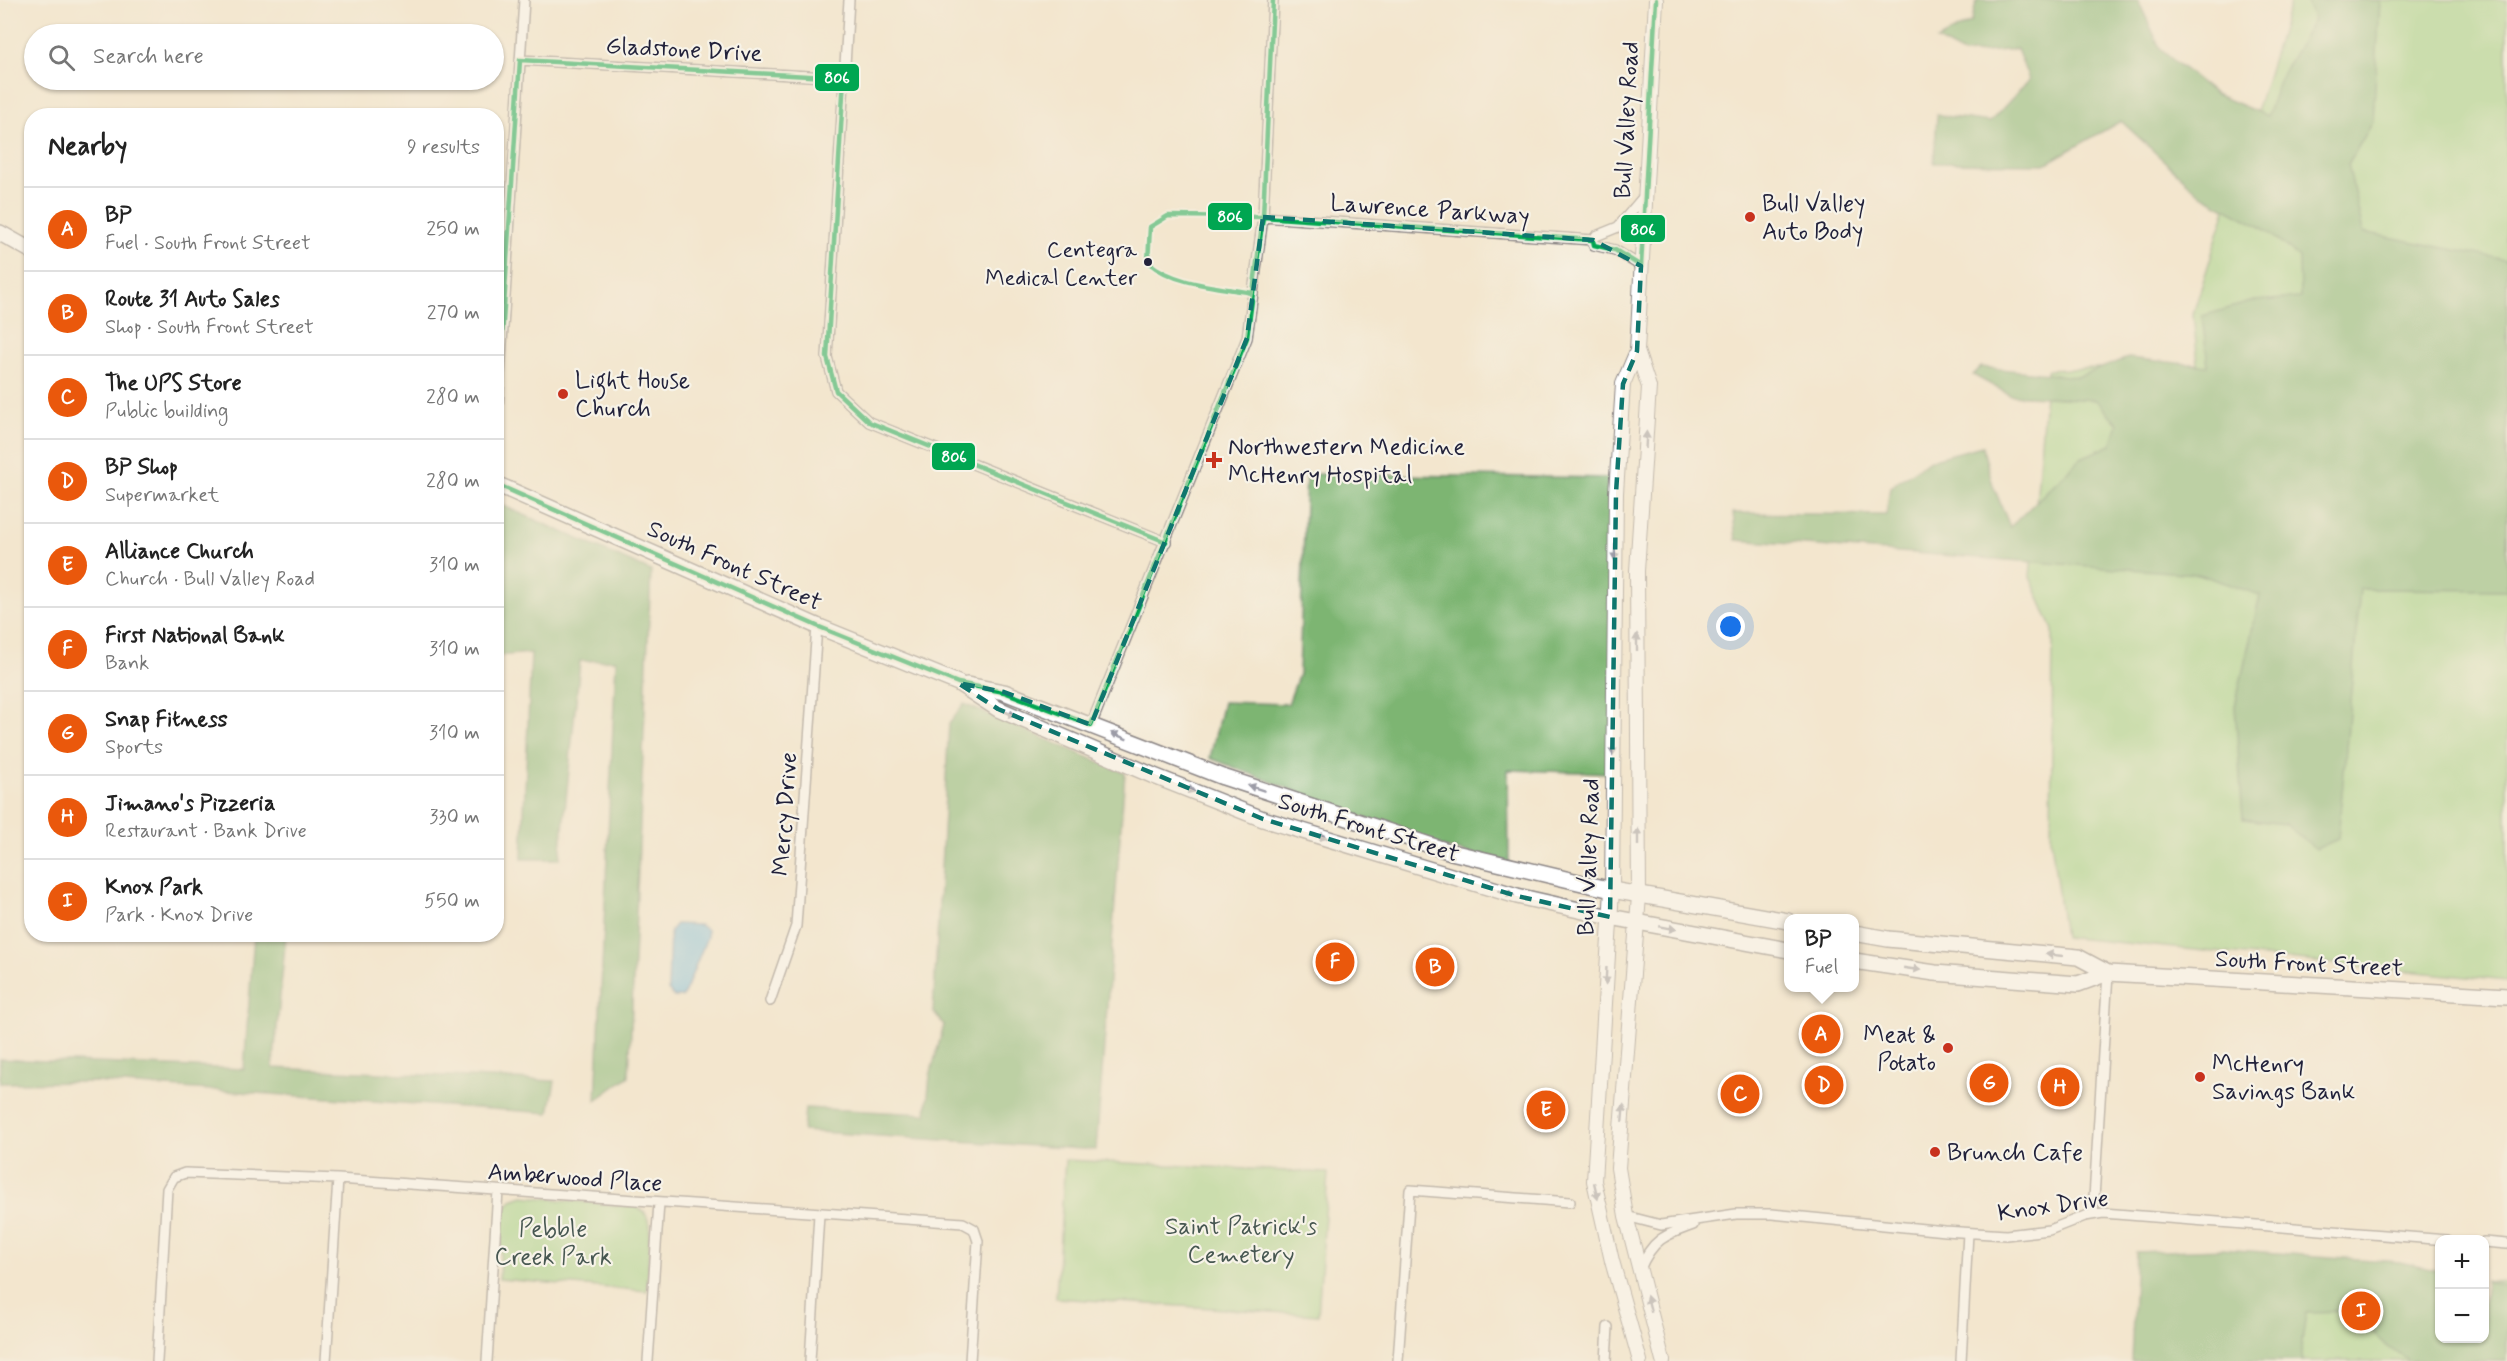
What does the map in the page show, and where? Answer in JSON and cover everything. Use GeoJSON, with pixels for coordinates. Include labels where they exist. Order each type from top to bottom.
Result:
{"type":"FeatureCollection","features":[{"type":"Feature","properties":{"kind":"main road"},"geometry":{"type":"LineString","coordinates":[[0,233],[24,246]]}},
{"type":"Feature","properties":{"kind":"main road","name":"South Front Street"},"geometry":{"type":"LineString","coordinates":[[504,488],[817,626],[958,683],[1004,692],[1223,777],[1408,838],[1493,863],[1639,896],[1784,920]]}},
{"type":"Feature","properties":{"kind":"main road","name":"South Front Street"},"geometry":{"type":"LineString","coordinates":[[958,683],[998,709],[1154,776],[1263,819],[1517,896],[1610,917],[1784,949]]}},
{"type":"Feature","properties":{"kind":"main road","name":"South Front Street"},"geometry":{"type":"LineString","coordinates":[[1859,934],[1888,939],[2078,957],[2108,973]]}},
{"type":"Feature","properties":{"kind":"main road","name":"South Front Street"},"geometry":{"type":"LineString","coordinates":[[1859,962],[1935,973],[2078,984],[2108,973],[2507,996]]}},
{"type":"Feature","properties":{"kind":"street"},"geometry":{"type":"LineString","coordinates":[[504,311],[524,0]]}},
{"type":"Feature","properties":{"kind":"street"},"geometry":{"type":"LineString","coordinates":[[849,0],[827,357],[836,391],[868,422],[1166,542]]}},
{"type":"Feature","properties":{"kind":"street"},"geometry":{"type":"LineString","coordinates":[[1090,725],[1247,338],[1263,217],[1273,0]]}},
{"type":"Feature","properties":{"kind":"street","name":"Bull Valley Road"},"geometry":{"type":"LineString","coordinates":[[1640,1361],[1612,1261],[1594,1181],[1612,890],[1616,493],[1623,384],[1637,351],[1656,0]]}},
{"type":"Feature","properties":{"kind":"street","name":"Gladstone Drive"},"geometry":{"type":"LineString","coordinates":[[520,60],[844,78]]}},
{"type":"Feature","properties":{"kind":"street"},"geometry":{"type":"LineString","coordinates":[[1593,240],[1596,236],[1618,227],[1645,195]]}},
{"type":"Feature","properties":{"kind":"street","name":"Lawrence Parkway"},"geometry":{"type":"LineString","coordinates":[[1263,217],[1593,240],[1594,245],[1615,250],[1641,266]]}},
{"type":"Feature","properties":{"kind":"street","name":"Bull Valley Road"},"geometry":{"type":"LineString","coordinates":[[1637,351],[1649,387],[1637,571],[1639,896],[1618,1168],[1626,1216],[1663,1361]]}},
{"type":"Feature","properties":{"kind":"street","name":"Mercy Drive"},"geometry":{"type":"LineString","coordinates":[[770,1001],[796,926],[817,626]]}},
{"type":"Feature","properties":{"kind":"street"},"geometry":{"type":"LineString","coordinates":[[2093,1214],[2108,973]]}},
{"type":"Feature","properties":{"kind":"street","name":"Amberwood Place"},"geometry":{"type":"LineString","coordinates":[[157,1361],[167,1189],[174,1177],[184,1173],[339,1179],[963,1223],[974,1229],[978,1241],[970,1361]]}},
{"type":"Feature","properties":{"kind":"street"},"geometry":{"type":"LineString","coordinates":[[326,1361],[339,1179]]}},
{"type":"Feature","properties":{"kind":"street"},"geometry":{"type":"LineString","coordinates":[[1398,1361],[1410,1190],[1570,1202]]}},
{"type":"Feature","properties":{"kind":"street"},"geometry":{"type":"LineString","coordinates":[[487,1361],[498,1191]]}},
{"type":"Feature","properties":{"kind":"street"},"geometry":{"type":"LineString","coordinates":[[648,1361],[659,1203]]}},
{"type":"Feature","properties":{"kind":"street"},"geometry":{"type":"LineString","coordinates":[[810,1361],[819,1214]]}},
{"type":"Feature","properties":{"kind":"street","name":"Knox Drive"},"geometry":{"type":"LineString","coordinates":[[1626,1216],[1654,1224],[1736,1214],[1772,1214],[2006,1235],[2049,1230],[2093,1214],[2157,1216],[2435,1238]]}},
{"type":"Feature","properties":{"kind":"street","name":"Knox Drive"},"geometry":{"type":"LineString","coordinates":[[1640,1270],[1648,1251],[1661,1238],[1700,1220]]}},
{"type":"Feature","properties":{"kind":"street"},"geometry":{"type":"LineString","coordinates":[[1961,1361],[1968,1233]]}},
{"type":"Feature","properties":{"kind":"street"},"geometry":{"type":"LineString","coordinates":[[2489,1242],[2507,1244]]}},
{"type":"Feature","properties":{"kind":"street"},"geometry":{"type":"LineString","coordinates":[[1606,1361],[1608,1327]]}},
{"type":"Feature","properties":{"kind":"highlighted area"},"geometry":{"type":"Polygon","coordinates":[[[1263,217],[1593,240],[1641,266],[1637,351],[1623,384],[1616,493],[1610,917],[1517,896],[1263,819],[998,709],[958,683],[1004,692],[1091,725],[1247,338],[1263,217]]]}},
{"type":"Feature","properties":{"kind":"green space"},"geometry":{"type":"Polygon","coordinates":[[[1977,0],[2138,0],[2161,50],[2215,94],[2267,116],[2280,78],[2314,20],[2306,0],[2380,0],[2373,122],[2348,164],[2363,232],[2507,260],[2507,590],[2360,589],[2338,839],[2316,849],[2285,824],[2243,819],[2235,706],[2260,595],[2198,574],[1736,540],[1733,513],[1886,515],[1890,487],[1930,460],[1982,446],[1993,485],[2010,527],[2081,458],[2111,445],[2118,424],[2096,400],[2010,395],[1973,375],[1981,367],[2077,377],[2128,358],[2208,366],[2202,316],[2254,301],[2300,298],[2299,257],[2261,227],[2201,195],[2121,121],[2045,164],[1934,163],[1937,115],[1990,122],[2029,80],[2017,49],[1963,54],[1937,40],[1971,22],[1977,0]]]}},
{"type":"Feature","properties":{"kind":"green space"},"geometry":{"type":"Polygon","coordinates":[[[2291,0],[2507,0],[2507,981],[2064,937],[2051,840],[2053,630],[2030,577],[2047,370],[2198,364],[2193,314],[2291,0]]]}},
{"type":"Feature","properties":{"kind":"green space"},"geometry":{"type":"Polygon","coordinates":[[[1306,474],[1613,478],[1613,773],[1508,770],[1509,863],[1434,845],[1210,758],[1223,702],[1288,704],[1299,674],[1306,474]]]}},
{"type":"Feature","properties":{"kind":"green space"},"geometry":{"type":"Polygon","coordinates":[[[504,506],[651,571],[629,1076],[596,1100],[616,660],[580,661],[560,859],[522,859],[531,653],[504,655],[504,506]]]}},
{"type":"Feature","properties":{"kind":"green space"},"geometry":{"type":"Polygon","coordinates":[[[964,704],[1125,773],[1096,1150],[803,1131],[805,1108],[926,1114],[930,1076],[944,1025],[933,1012],[949,723],[964,704]]]}},
{"type":"Feature","properties":{"kind":"green space"},"geometry":{"type":"Polygon","coordinates":[[[253,942],[285,942],[273,1068],[555,1081],[549,1113],[93,1082],[0,1083],[0,1059],[244,1069],[253,942]]]}},
{"type":"Feature","properties":{"kind":"green space","name":"Saint Patrick's Cemetery"},"geometry":{"type":"Polygon","coordinates":[[[1065,1160],[1328,1173],[1318,1315],[1056,1298],[1065,1160]]]}},
{"type":"Feature","properties":{"kind":"green space","name":"Pebble Creek Park"},"geometry":{"type":"Polygon","coordinates":[[[523,1196],[636,1207],[644,1211],[650,1224],[647,1291],[499,1279],[503,1212],[512,1200],[523,1196]]]}},
{"type":"Feature","properties":{"kind":"green space"},"geometry":{"type":"Polygon","coordinates":[[[2222,1249],[2400,1262],[2435,1270],[2435,1343],[2489,1343],[2489,1282],[2504,1286],[2507,1294],[2507,1361],[2409,1361],[2384,1343],[2350,1311],[2306,1312],[2301,1350],[2303,1361],[2131,1361],[2136,1252],[2222,1249]]]}},
{"type":"Feature","properties":{"kind":"green space"},"geometry":{"type":"Polygon","coordinates":[[[2287,1262],[2435,1336],[2435,1343],[2489,1343],[2489,1281],[2507,1283],[2507,1361],[2280,1361],[2287,1262]]]}},
{"type":"Feature","properties":{"kind":"water"},"geometry":{"type":"Polygon","coordinates":[[[676,924],[700,925],[707,930],[707,937],[683,997],[674,997],[668,990],[670,931],[676,924]]]}},
{"type":"Feature","properties":{"kind":"transit line","name":"806"},"geometry":{"type":"LineString","coordinates":[[504,488],[817,626],[958,683],[1004,692],[1091,725],[1247,338],[1263,217],[1273,0]]}},
{"type":"Feature","properties":{"kind":"transit line","name":"806"},"geometry":{"type":"LineString","coordinates":[[1253,293],[1198,284],[1159,270],[1148,262],[1150,227],[1168,216],[1263,217],[1593,240],[1594,245],[1615,250],[1641,266],[1656,0]]}},
{"type":"Feature","properties":{"kind":"transit line","name":"806"},"geometry":{"type":"LineString","coordinates":[[504,306],[520,60],[844,78],[827,357],[836,391],[869,422],[1166,542]]}},
{"type":"Feature","properties":{"kind":"place","name":"Bull Valley Auto Body"},"geometry":{"type":"Point","coordinates":[1750,217]}},
{"type":"Feature","properties":{"kind":"place","name":"Centegra Medical Center"},"geometry":{"type":"Point","coordinates":[1148,262]}},
{"type":"Feature","properties":{"kind":"place","name":"Light House Church"},"geometry":{"type":"Point","coordinates":[563,394]}},
{"type":"Feature","properties":{"kind":"place","name":"Northwestern Medicine McHenry Hospital"},"geometry":{"type":"Point","coordinates":[1214,460]}},
{"type":"Feature","properties":{"kind":"place","name":"First National Bank"},"geometry":{"type":"Point","coordinates":[1335,962]}},
{"type":"Feature","properties":{"kind":"place","name":"Route 31 Auto Sales"},"geometry":{"type":"Point","coordinates":[1435,967]}},
{"type":"Feature","properties":{"kind":"place","name":"BP"},"geometry":{"type":"Point","coordinates":[1821,1034]}},
{"type":"Feature","properties":{"kind":"place","name":"Meat & Potato"},"geometry":{"type":"Point","coordinates":[1948,1048]}},
{"type":"Feature","properties":{"kind":"place","name":"McHenry Savings Bank"},"geometry":{"type":"Point","coordinates":[2200,1077]}},
{"type":"Feature","properties":{"kind":"place","name":"Snap Fitness"},"geometry":{"type":"Point","coordinates":[1989,1083]}},
{"type":"Feature","properties":{"kind":"place","name":"BP Shop"},"geometry":{"type":"Point","coordinates":[1824,1085]}},
{"type":"Feature","properties":{"kind":"place","name":"Jimano's Pizzeria"},"geometry":{"type":"Point","coordinates":[2060,1087]}},
{"type":"Feature","properties":{"kind":"place","name":"The UPS Store"},"geometry":{"type":"Point","coordinates":[1740,1094]}},
{"type":"Feature","properties":{"kind":"place","name":"Alliance Church"},"geometry":{"type":"Point","coordinates":[1546,1110]}},
{"type":"Feature","properties":{"kind":"place","name":"Brunch Cafe"},"geometry":{"type":"Point","coordinates":[1935,1152]}},
{"type":"Feature","properties":{"kind":"place","name":"Knox Park"},"geometry":{"type":"Point","coordinates":[2361,1311]}}]}
